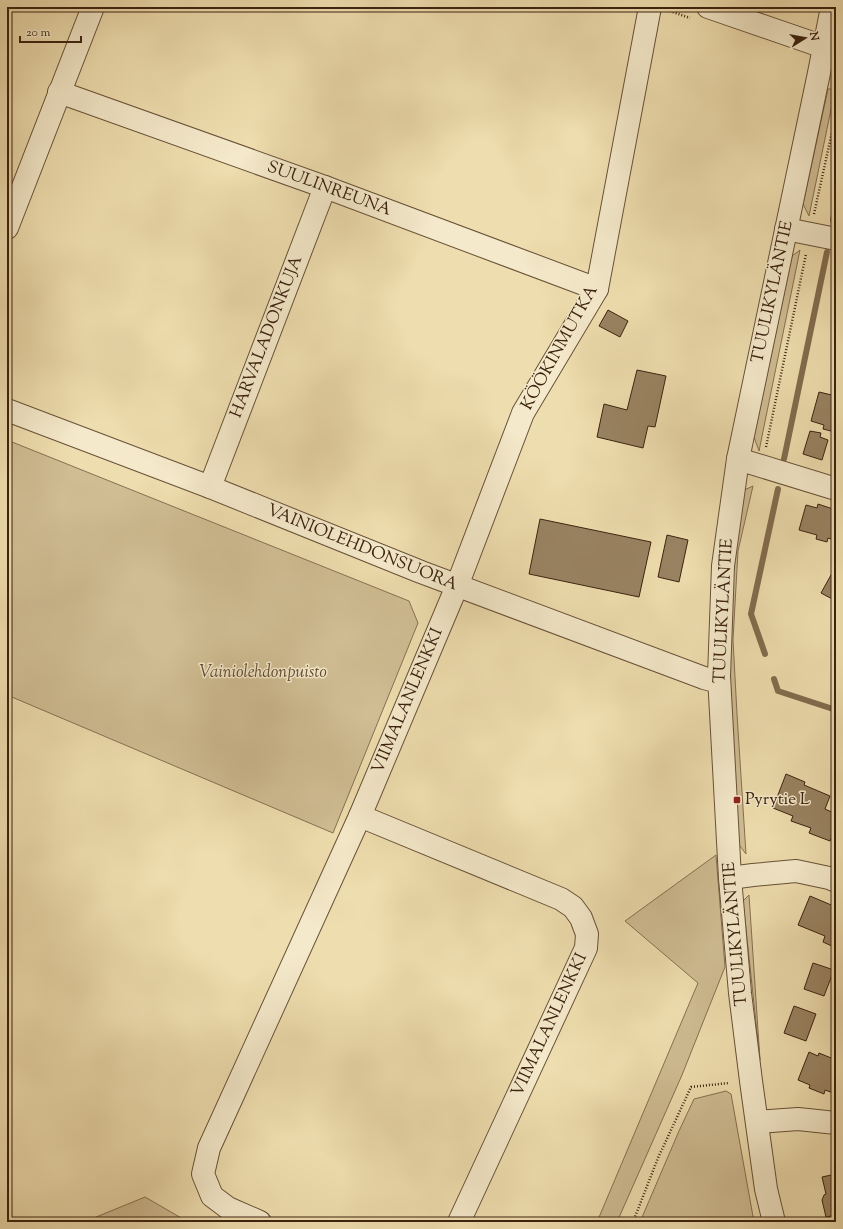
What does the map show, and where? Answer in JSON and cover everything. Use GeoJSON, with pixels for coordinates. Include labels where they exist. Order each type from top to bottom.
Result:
{"type":"FeatureCollection","features":[{"type":"Feature","properties":{"kind":"street"},"geometry":{"type":"LineString","coordinates":[[7,228],[92,7]]}},
{"type":"Feature","properties":{"kind":"street","name":"KÖÖKINMUTKA"},"geometry":{"type":"LineString","coordinates":[[457,586],[523,412],[596,289],[650,7]]}},
{"type":"Feature","properties":{"kind":"street"},"geometry":{"type":"LineString","coordinates":[[708,7],[830,48]]}},
{"type":"Feature","properties":{"kind":"street","name":"TUULIKYLÄNTIE"},"geometry":{"type":"LineString","coordinates":[[774,1222],[766,1190],[751,1081],[730,878],[719,682],[723,566],[738,459],[786,229],[830,48],[832,7]]}},
{"type":"Feature","properties":{"kind":"street","name":"SUULINREUNA"},"geometry":{"type":"LineString","coordinates":[[59,92],[325,187],[596,289]]}},
{"type":"Feature","properties":{"kind":"street","name":"HARVALADONKUJA"},"geometry":{"type":"LineString","coordinates":[[210,487],[325,187]]}},
{"type":"Feature","properties":{"kind":"street"},"geometry":{"type":"LineString","coordinates":[[786,229],[836,239]]}},
{"type":"Feature","properties":{"kind":"street","name":"VAINIOLEHDONSUORA"},"geometry":{"type":"LineString","coordinates":[[7,410],[210,487],[457,586],[704,678],[719,682]]}},
{"type":"Feature","properties":{"kind":"street"},"geometry":{"type":"LineString","coordinates":[[738,459],[836,489]]}},
{"type":"Feature","properties":{"kind":"street","name":"VIIMALANLENKKI"},"geometry":{"type":"LineString","coordinates":[[260,1222],[228,1208],[212,1196],[203,1174],[209,1148],[360,816],[457,586]]}},
{"type":"Feature","properties":{"kind":"street","name":"VIIMALANLENKKI"},"geometry":{"type":"LineString","coordinates":[[360,816],[561,899],[573,906],[581,918],[587,934],[586,948],[459,1222]]}},
{"type":"Feature","properties":{"kind":"street"},"geometry":{"type":"LineString","coordinates":[[730,878],[796,871],[836,880]]}},
{"type":"Feature","properties":{"kind":"street"},"geometry":{"type":"LineString","coordinates":[[757,1122],[798,1119],[836,1123]]}},
{"type":"Feature","properties":{"kind":"path"},"geometry":{"type":"LineString","coordinates":[[762,466],[836,114]]}},
{"type":"Feature","properties":{"kind":"path"},"geometry":{"type":"LineString","coordinates":[[633,1222],[658,1158],[690,1087],[751,1081]]}},
{"type":"Feature","properties":{"kind":"green space"},"geometry":{"type":"Polygon","coordinates":[[[828,89],[833,89],[834,95],[809,216],[803,204],[828,89]]]}},
{"type":"Feature","properties":{"kind":"green space"},"geometry":{"type":"Polygon","coordinates":[[[800,250],[759,451],[754,437],[792,256],[800,250]]]}},
{"type":"Feature","properties":{"kind":"green space","name":"Vainiolehdonpuisto"},"geometry":{"type":"Polygon","coordinates":[[[7,440],[409,601],[418,623],[333,833],[7,695],[7,440]]]}},
{"type":"Feature","properties":{"kind":"green space"},"geometry":{"type":"Polygon","coordinates":[[[753,486],[738,551],[733,640],[746,854],[737,842],[725,631],[742,491],[753,486]]]}},
{"type":"Feature","properties":{"kind":"green space"},"geometry":{"type":"Polygon","coordinates":[[[716,855],[725,967],[682,1075],[617,1222],[597,1222],[698,983],[625,921],[716,855]]]}},
{"type":"Feature","properties":{"kind":"green space"},"geometry":{"type":"Polygon","coordinates":[[[749,895],[760,1060],[743,901],[749,895]]]}},
{"type":"Feature","properties":{"kind":"green space"},"geometry":{"type":"Polygon","coordinates":[[[726,1091],[731,1094],[754,1222],[640,1222],[694,1099],[726,1091]]]}},
{"type":"Feature","properties":{"kind":"green space"},"geometry":{"type":"Polygon","coordinates":[[[145,1197],[183,1219],[181,1222],[84,1222],[145,1197]]]}},
{"type":"Feature","properties":{"kind":"building"},"geometry":{"type":"Polygon","coordinates":[[[608,310],[628,321],[620,337],[599,326],[608,310]]]}},
{"type":"Feature","properties":{"kind":"building"},"geometry":{"type":"Polygon","coordinates":[[[637,370],[666,376],[655,427],[648,426],[643,448],[597,437],[604,404],[627,410],[637,370]]]}},
{"type":"Feature","properties":{"kind":"building"},"geometry":{"type":"Polygon","coordinates":[[[819,392],[836,396],[835,432],[823,429],[824,425],[811,421],[819,392]]]}},
{"type":"Feature","properties":{"kind":"building"},"geometry":{"type":"Polygon","coordinates":[[[810,431],[821,433],[820,437],[828,440],[822,460],[803,454],[810,431]]]}},
{"type":"Feature","properties":{"kind":"building"},"geometry":{"type":"Polygon","coordinates":[[[818,504],[833,509],[832,512],[836,513],[836,532],[834,540],[828,538],[827,542],[816,539],[817,535],[799,530],[806,505],[817,508],[818,504]]]}},
{"type":"Feature","properties":{"kind":"building"},"geometry":{"type":"Polygon","coordinates":[[[540,519],[651,542],[639,597],[529,574],[540,519]]]}},
{"type":"Feature","properties":{"kind":"building"},"geometry":{"type":"Polygon","coordinates":[[[667,535],[688,540],[679,582],[658,577],[667,535]]]}},
{"type":"Feature","properties":{"kind":"building"},"geometry":{"type":"Polygon","coordinates":[[[836,566],[836,601],[821,593],[836,566]]]}},
{"type":"Feature","properties":{"kind":"building"},"geometry":{"type":"Polygon","coordinates":[[[786,774],[805,782],[804,785],[830,796],[825,809],[836,814],[836,826],[830,841],[809,833],[811,828],[791,821],[793,816],[773,808],[786,774]]]}},
{"type":"Feature","properties":{"kind":"building"},"geometry":{"type":"Polygon","coordinates":[[[810,896],[836,907],[836,942],[834,947],[823,942],[825,936],[798,925],[810,896]]]}},
{"type":"Feature","properties":{"kind":"building"},"geometry":{"type":"Polygon","coordinates":[[[813,963],[834,970],[824,996],[804,989],[813,963]]]}},
{"type":"Feature","properties":{"kind":"building"},"geometry":{"type":"Polygon","coordinates":[[[794,1006],[816,1014],[806,1041],[784,1033],[794,1006]]]}},
{"type":"Feature","properties":{"kind":"building"},"geometry":{"type":"Polygon","coordinates":[[[809,1052],[818,1056],[819,1053],[836,1060],[836,1094],[825,1090],[824,1094],[809,1088],[810,1085],[798,1080],[809,1052]]]}},
{"type":"Feature","properties":{"kind":"building"},"geometry":{"type":"Polygon","coordinates":[[[836,1174],[836,1222],[833,1222],[831,1216],[826,1217],[822,1200],[826,1194],[822,1177],[836,1174]]]}},
{"type":"Feature","properties":{"kind":"waterway"},"geometry":{"type":"LineString","coordinates":[[833,220],[836,205]]}},
{"type":"Feature","properties":{"kind":"waterway"},"geometry":{"type":"LineString","coordinates":[[784,459],[827,252]]}},
{"type":"Feature","properties":{"kind":"waterway"},"geometry":{"type":"LineString","coordinates":[[765,654],[751,614],[778,489]]}},
{"type":"Feature","properties":{"kind":"waterway"},"geometry":{"type":"LineString","coordinates":[[774,679],[778,691],[836,710]]}},
{"type":"Feature","properties":{"kind":"place","name":"Pyrytie L"},"geometry":{"type":"Point","coordinates":[737,800]}}]}
